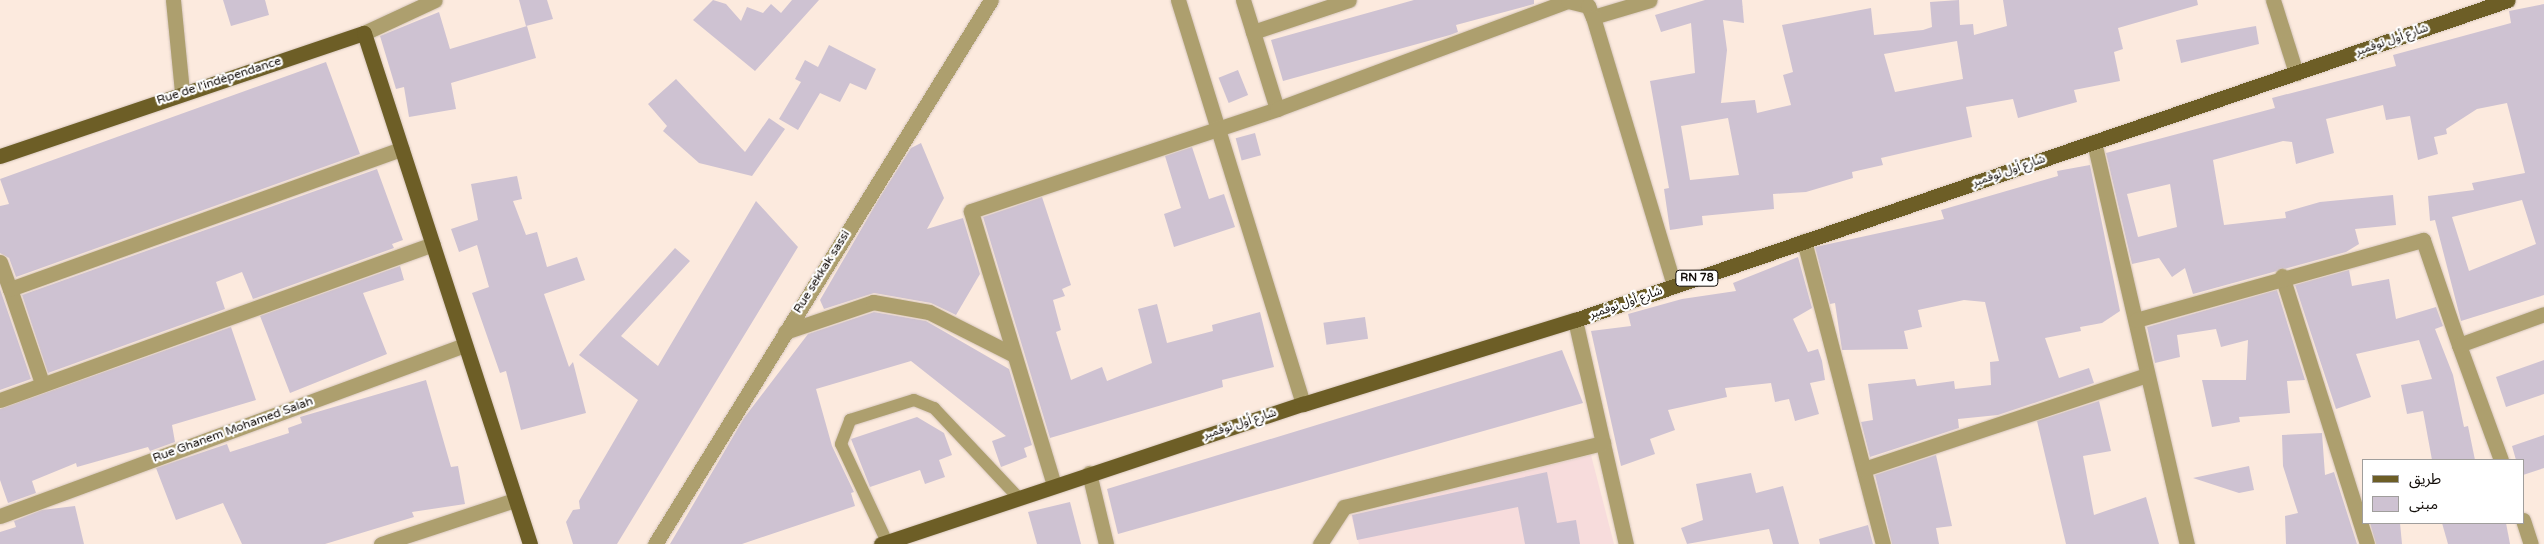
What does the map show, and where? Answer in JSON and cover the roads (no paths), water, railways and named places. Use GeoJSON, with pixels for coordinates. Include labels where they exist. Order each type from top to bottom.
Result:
{"type":"FeatureCollection","features":[{"type":"Feature","properties":{"kind":"main road","name":"شارع أول نوفمبر"},"geometry":{"type":"LineString","coordinates":[[884,543],[1089,473],[1303,404],[1576,320],[2296,72],[2472,6],[2508,0]]}},
{"type":"Feature","properties":{"kind":"main road","name":"Rue de l'indépendance"},"geometry":{"type":"LineString","coordinates":[[0,156],[182,92],[364,33]]}},
{"type":"Feature","properties":{"kind":"main road"},"geometry":{"type":"LineString","coordinates":[[364,33],[530,544]]}},
{"type":"Feature","properties":{"kind":"street"},"geometry":{"type":"LineString","coordinates":[[173,0],[182,92]]}},
{"type":"Feature","properties":{"kind":"street","name":"Rue de l'indépendance"},"geometry":{"type":"LineString","coordinates":[[364,33],[435,0]]}},
{"type":"Feature","properties":{"kind":"street","name":"Rue sekkak sassi"},"geometry":{"type":"LineString","coordinates":[[655,544],[991,0]]}},
{"type":"Feature","properties":{"kind":"street"},"geometry":{"type":"LineString","coordinates":[[1178,0],[1303,404]]}},
{"type":"Feature","properties":{"kind":"street"},"geometry":{"type":"LineString","coordinates":[[1244,0],[1278,109]]}},
{"type":"Feature","properties":{"kind":"street"},"geometry":{"type":"LineString","coordinates":[[1253,32],[1349,0]]}},
{"type":"Feature","properties":{"kind":"street"},"geometry":{"type":"LineString","coordinates":[[1593,17],[1650,0]]}},
{"type":"Feature","properties":{"kind":"street"},"geometry":{"type":"LineString","coordinates":[[2273,0],[2296,72]]}},
{"type":"Feature","properties":{"kind":"street"},"geometry":{"type":"LineString","coordinates":[[1054,485],[971,210],[1278,109],[1568,1],[1588,6],[1593,17],[1674,286]]}},
{"type":"Feature","properties":{"kind":"street"},"geometry":{"type":"LineString","coordinates":[[2094,142],[2187,544]]}},
{"type":"Feature","properties":{"kind":"street"},"geometry":{"type":"LineString","coordinates":[[10,289],[402,150]]}},
{"type":"Feature","properties":{"kind":"street"},"geometry":{"type":"LineString","coordinates":[[2136,320],[2282,276],[2423,240],[2501,459]]}},
{"type":"Feature","properties":{"kind":"street"},"geometry":{"type":"LineString","coordinates":[[1804,242],[1883,544]]}},
{"type":"Feature","properties":{"kind":"street"},"geometry":{"type":"LineString","coordinates":[[0,400],[42,383],[433,244]]}},
{"type":"Feature","properties":{"kind":"street"},"geometry":{"type":"LineString","coordinates":[[0,262],[42,383]]}},
{"type":"Feature","properties":{"kind":"street"},"geometry":{"type":"LineString","coordinates":[[2282,276],[2367,544]]}},
{"type":"Feature","properties":{"kind":"street"},"geometry":{"type":"LineString","coordinates":[[785,332],[872,302],[929,312],[1014,356]]}},
{"type":"Feature","properties":{"kind":"street"},"geometry":{"type":"LineString","coordinates":[[2459,346],[2544,314]]}},
{"type":"Feature","properties":{"kind":"street"},"geometry":{"type":"LineString","coordinates":[[1576,320],[1626,544]]}},
{"type":"Feature","properties":{"kind":"street","name":"Rue Ghanem Mohamed Salah"},"geometry":{"type":"LineString","coordinates":[[0,516],[465,345]]}},
{"type":"Feature","properties":{"kind":"street"},"geometry":{"type":"LineString","coordinates":[[1864,469],[2147,375]]}},
{"type":"Feature","properties":{"kind":"street"},"geometry":{"type":"LineString","coordinates":[[1320,544],[1344,507],[1603,443]]}},
{"type":"Feature","properties":{"kind":"street"},"geometry":{"type":"LineString","coordinates":[[1089,473],[1106,544]]}},
{"type":"Feature","properties":{"kind":"street"},"geometry":{"type":"LineString","coordinates":[[381,544],[515,500]]}},
{"type":"Feature","properties":{"kind":"street"},"geometry":{"type":"LineString","coordinates":[[2524,523],[2531,544]]}},
{"type":"Feature","properties":{"kind":"lane"},"geometry":{"type":"LineString","coordinates":[[884,543],[841,444],[850,420],[914,400],[934,408],[1018,497]]}}]}
